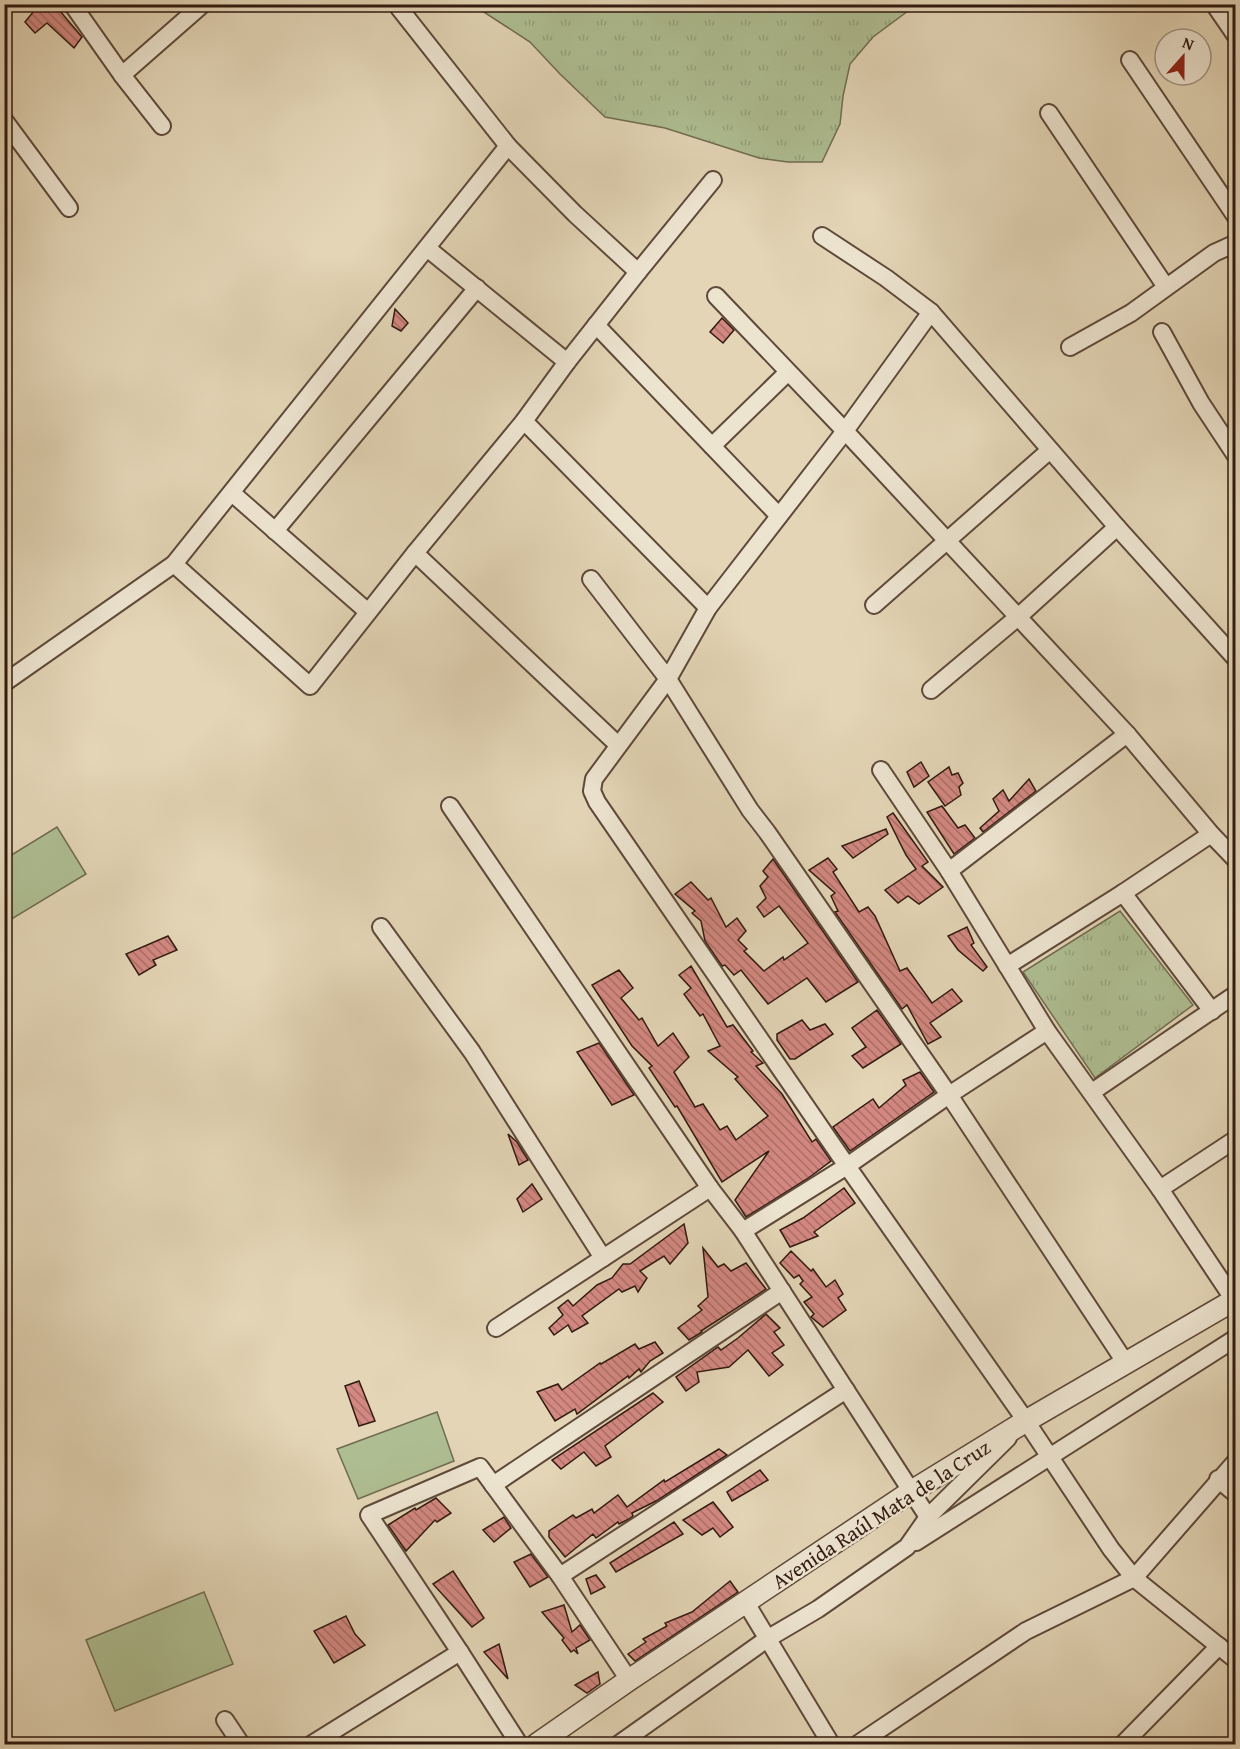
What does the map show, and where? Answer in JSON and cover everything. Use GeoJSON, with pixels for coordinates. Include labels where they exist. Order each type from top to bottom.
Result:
{"type":"FeatureCollection","features":[{"type":"Feature","properties":{"kind":"street"},"geometry":{"type":"LineString","coordinates":[[72,4],[122,75],[162,126]]}},
{"type":"Feature","properties":{"kind":"street"},"geometry":{"type":"LineString","coordinates":[[122,75],[203,4]]}},
{"type":"Feature","properties":{"kind":"street"},"geometry":{"type":"LineString","coordinates":[[396,4],[508,146],[575,214],[638,272]]}},
{"type":"Feature","properties":{"kind":"street"},"geometry":{"type":"LineString","coordinates":[[1214,4],[1236,36]]}},
{"type":"Feature","properties":{"kind":"street"},"geometry":{"type":"LineString","coordinates":[[1130,60],[1236,217]]}},
{"type":"Feature","properties":{"kind":"street"},"geometry":{"type":"LineString","coordinates":[[1049,113],[1166,287]]}},
{"type":"Feature","properties":{"kind":"street"},"geometry":{"type":"LineString","coordinates":[[4,120],[69,208]]}},
{"type":"Feature","properties":{"kind":"street"},"geometry":{"type":"LineString","coordinates":[[4,683],[174,564],[508,146]]}},
{"type":"Feature","properties":{"kind":"street"},"geometry":{"type":"LineString","coordinates":[[174,564],[310,686],[415,553],[524,421],[567,362],[713,180]]}},
{"type":"Feature","properties":{"kind":"street"},"geometry":{"type":"LineString","coordinates":[[822,236],[886,278],[931,312],[1117,527],[1229,639],[1236,659]]}},
{"type":"Feature","properties":{"kind":"street"},"geometry":{"type":"LineString","coordinates":[[1070,347],[1131,313],[1214,253],[1236,243]]}},
{"type":"Feature","properties":{"kind":"street"},"geometry":{"type":"LineString","coordinates":[[427,248],[567,362]]}},
{"type":"Feature","properties":{"kind":"street"},"geometry":{"type":"LineString","coordinates":[[275,531],[477,288]]}},
{"type":"Feature","properties":{"kind":"street"},"geometry":{"type":"LineString","coordinates":[[716,296],[1127,734],[1211,834],[1236,860]]}},
{"type":"Feature","properties":{"kind":"street"},"geometry":{"type":"LineString","coordinates":[[931,312],[845,431],[708,608],[668,680],[594,779],[592,791],[597,802],[847,1166],[1026,1421],[1111,1549],[1134,1578],[1236,1660]]}},
{"type":"Feature","properties":{"kind":"street"},"geometry":{"type":"LineString","coordinates":[[596,326],[779,516]]}},
{"type":"Feature","properties":{"kind":"street"},"geometry":{"type":"LineString","coordinates":[[1162,332],[1201,403],[1236,456]]}},
{"type":"Feature","properties":{"kind":"street"},"geometry":{"type":"LineString","coordinates":[[712,446],[788,372]]}},
{"type":"Feature","properties":{"kind":"street"},"geometry":{"type":"LineString","coordinates":[[524,421],[708,608]]}},
{"type":"Feature","properties":{"kind":"street"},"geometry":{"type":"LineString","coordinates":[[873,605],[1050,450]]}},
{"type":"Feature","properties":{"kind":"street"},"geometry":{"type":"LineString","coordinates":[[232,493],[368,612]]}},
{"type":"Feature","properties":{"kind":"street"},"geometry":{"type":"LineString","coordinates":[[931,690],[1018,617],[1117,527]]}},
{"type":"Feature","properties":{"kind":"street"},"geometry":{"type":"LineString","coordinates":[[415,553],[618,745]]}},
{"type":"Feature","properties":{"kind":"street"},"geometry":{"type":"LineString","coordinates":[[591,579],[668,680],[750,810],[949,1095],[1125,1362]]}},
{"type":"Feature","properties":{"kind":"street"},"geometry":{"type":"LineString","coordinates":[[949,871],[1127,734]]}},
{"type":"Feature","properties":{"kind":"street"},"geometry":{"type":"LineString","coordinates":[[880,770],[949,871],[1047,1031],[1160,1189],[1235,1301]]}},
{"type":"Feature","properties":{"kind":"street"},"geometry":{"type":"LineString","coordinates":[[450,806],[710,1188],[743,1231],[928,1518]]}},
{"type":"Feature","properties":{"kind":"street"},"geometry":{"type":"LineString","coordinates":[[1007,966],[1211,834]]}},
{"type":"Feature","properties":{"kind":"street"},"geometry":{"type":"LineString","coordinates":[[1123,893],[1212,1011]]}},
{"type":"Feature","properties":{"kind":"street"},"geometry":{"type":"LineString","coordinates":[[381,927],[472,1052],[603,1258]]}},
{"type":"Feature","properties":{"kind":"street"},"geometry":{"type":"LineString","coordinates":[[1092,1092],[1236,994]]}},
{"type":"Feature","properties":{"kind":"street"},"geometry":{"type":"LineString","coordinates":[[743,1231],[847,1166],[1047,1031]]}},
{"type":"Feature","properties":{"kind":"street"},"geometry":{"type":"LineString","coordinates":[[1160,1189],[1236,1139]]}},
{"type":"Feature","properties":{"kind":"street"},"geometry":{"type":"LineString","coordinates":[[496,1328],[710,1188]]}},
{"type":"Feature","properties":{"kind":"street"},"geometry":{"type":"LineString","coordinates":[[493,1485],[782,1291]]}},
{"type":"Feature","properties":{"kind":"street","name":"Avenida Raúl Mata de la Cruz"},"geometry":{"type":"LineString","coordinates":[[537,1744],[912,1491],[1125,1362],[1235,1301]]}},
{"type":"Feature","properties":{"kind":"street"},"geometry":{"type":"LineString","coordinates":[[619,1744],[767,1640],[818,1609],[907,1547],[1236,1338]]}},
{"type":"Feature","properties":{"kind":"street"},"geometry":{"type":"LineString","coordinates":[[560,1576],[846,1390]]}},
{"type":"Feature","properties":{"kind":"street"},"geometry":{"type":"LineString","coordinates":[[907,1547],[928,1518],[1026,1421]]}},
{"type":"Feature","properties":{"kind":"street"},"geometry":{"type":"LineString","coordinates":[[858,1744],[1026,1631],[1134,1578],[1236,1461]]}},
{"type":"Feature","properties":{"kind":"street"},"geometry":{"type":"LineString","coordinates":[[519,1744],[369,1515],[480,1467],[560,1576],[629,1680]]}},
{"type":"Feature","properties":{"kind":"street"},"geometry":{"type":"LineString","coordinates":[[1218,1479],[1236,1494]]}},
{"type":"Feature","properties":{"kind":"street"},"geometry":{"type":"LineString","coordinates":[[746,1603],[831,1744]]}},
{"type":"Feature","properties":{"kind":"street"},"geometry":{"type":"LineString","coordinates":[[1123,1744],[1219,1646]]}},
{"type":"Feature","properties":{"kind":"street"},"geometry":{"type":"LineString","coordinates":[[312,1744],[460,1652]]}},
{"type":"Feature","properties":{"kind":"street"},"geometry":{"type":"LineString","coordinates":[[225,1720],[241,1744]]}},
{"type":"Feature","properties":{"kind":"green space"},"geometry":{"type":"Polygon","coordinates":[[[473,5],[916,5],[873,37],[850,64],[840,124],[822,162],[788,162],[759,158],[665,128],[605,117],[530,42],[473,5]]]}},
{"type":"Feature","properties":{"kind":"green space"},"geometry":{"type":"Polygon","coordinates":[[[57,827],[86,874],[5,923],[5,859],[57,827]]]}},
{"type":"Feature","properties":{"kind":"green space"},"geometry":{"type":"Polygon","coordinates":[[[1120,911],[1193,1005],[1095,1078],[1023,972],[1120,911]]]}},
{"type":"Feature","properties":{"kind":"green space"},"geometry":{"type":"Polygon","coordinates":[[[437,1412],[454,1461],[358,1499],[337,1449],[437,1412]]]}},
{"type":"Feature","properties":{"kind":"green space"},"geometry":{"type":"Polygon","coordinates":[[[204,1592],[233,1664],[115,1711],[86,1640],[204,1592]]]}},
{"type":"Feature","properties":{"kind":"building"},"geometry":{"type":"Polygon","coordinates":[[[30,4],[54,4],[82,37],[74,48],[47,23],[35,33],[25,22],[34,11],[30,4]]]}},
{"type":"Feature","properties":{"kind":"building"},"geometry":{"type":"Polygon","coordinates":[[[395,309],[408,323],[401,331],[392,326],[395,309]]]}},
{"type":"Feature","properties":{"kind":"building"},"geometry":{"type":"Polygon","coordinates":[[[722,318],[734,330],[723,343],[710,332],[722,318]]]}},
{"type":"Feature","properties":{"kind":"building"},"geometry":{"type":"Polygon","coordinates":[[[921,762],[929,776],[914,787],[907,772],[921,762]]]}},
{"type":"Feature","properties":{"kind":"building"},"geometry":{"type":"Polygon","coordinates":[[[949,767],[952,775],[958,773],[963,783],[959,787],[961,795],[945,806],[928,782],[949,767]]]}},
{"type":"Feature","properties":{"kind":"building"},"geometry":{"type":"Polygon","coordinates":[[[1029,779],[1036,791],[983,832],[980,828],[999,811],[993,799],[1003,790],[1009,801],[1029,779]]]}},
{"type":"Feature","properties":{"kind":"building"},"geometry":{"type":"Polygon","coordinates":[[[942,806],[958,828],[965,825],[975,838],[954,854],[927,812],[942,806]]]}},
{"type":"Feature","properties":{"kind":"building"},"geometry":{"type":"Polygon","coordinates":[[[893,813],[928,862],[922,866],[943,887],[919,904],[908,896],[898,903],[885,890],[916,869],[906,855],[887,817],[893,813]]]}},
{"type":"Feature","properties":{"kind":"building"},"geometry":{"type":"Polygon","coordinates":[[[886,829],[888,834],[853,858],[842,846],[886,829]]]}},
{"type":"Feature","properties":{"kind":"building"},"geometry":{"type":"Polygon","coordinates":[[[828,858],[837,869],[833,872],[859,912],[868,907],[875,916],[900,971],[907,968],[932,1003],[952,989],[962,1001],[930,1023],[941,1037],[928,1044],[907,1005],[902,1009],[835,912],[838,911],[831,896],[835,893],[809,870],[828,858]]]}},
{"type":"Feature","properties":{"kind":"building"},"geometry":{"type":"Polygon","coordinates":[[[773,859],[858,982],[826,1002],[807,978],[768,1004],[741,970],[734,975],[725,965],[722,966],[705,941],[701,921],[692,913],[695,911],[675,894],[691,882],[708,900],[711,898],[726,927],[737,918],[746,931],[738,940],[747,949],[744,951],[764,971],[808,943],[779,906],[764,917],[757,907],[766,898],[760,886],[768,877],[763,871],[773,859]]]}},
{"type":"Feature","properties":{"kind":"building"},"geometry":{"type":"Polygon","coordinates":[[[967,927],[974,943],[971,945],[987,967],[983,971],[958,950],[948,936],[967,927]]]}},
{"type":"Feature","properties":{"kind":"building"},"geometry":{"type":"Polygon","coordinates":[[[168,936],[177,950],[153,960],[156,965],[139,975],[126,954],[168,936]]]}},
{"type":"Feature","properties":{"kind":"building"},"geometry":{"type":"Polygon","coordinates":[[[691,966],[727,1027],[733,1025],[753,1051],[751,1052],[763,1063],[756,1066],[782,1094],[812,1142],[816,1139],[831,1161],[807,1179],[746,1217],[735,1200],[769,1151],[722,1182],[677,1106],[675,1107],[649,1068],[652,1066],[632,1046],[592,985],[619,970],[633,988],[621,998],[639,1020],[642,1018],[658,1046],[673,1033],[689,1057],[674,1072],[695,1107],[703,1104],[720,1130],[727,1126],[736,1140],[768,1116],[735,1079],[738,1077],[708,1051],[720,1046],[703,1014],[700,1016],[684,994],[691,988],[679,975],[691,966]]]}},
{"type":"Feature","properties":{"kind":"building"},"geometry":{"type":"Polygon","coordinates":[[[877,1010],[901,1044],[863,1068],[852,1056],[866,1047],[852,1028],[877,1010]]]}},
{"type":"Feature","properties":{"kind":"building"},"geometry":{"type":"Polygon","coordinates":[[[802,1020],[810,1030],[825,1024],[833,1034],[795,1059],[790,1059],[777,1040],[777,1034],[802,1020]]]}},
{"type":"Feature","properties":{"kind":"building"},"geometry":{"type":"Polygon","coordinates":[[[599,1043],[634,1095],[612,1105],[577,1052],[599,1043]]]}},
{"type":"Feature","properties":{"kind":"building"},"geometry":{"type":"Polygon","coordinates":[[[920,1072],[934,1092],[850,1151],[833,1127],[873,1099],[879,1108],[906,1085],[903,1080],[920,1072]]]}},
{"type":"Feature","properties":{"kind":"building"},"geometry":{"type":"Polygon","coordinates":[[[508,1134],[517,1142],[528,1160],[519,1165],[508,1134]]]}},
{"type":"Feature","properties":{"kind":"building"},"geometry":{"type":"Polygon","coordinates":[[[532,1184],[542,1199],[523,1212],[517,1199],[532,1184]]]}},
{"type":"Feature","properties":{"kind":"building"},"geometry":{"type":"Polygon","coordinates":[[[844,1188],[855,1203],[814,1232],[818,1236],[790,1247],[780,1230],[803,1218],[844,1188]]]}},
{"type":"Feature","properties":{"kind":"building"},"geometry":{"type":"Polygon","coordinates":[[[684,1224],[688,1243],[670,1264],[664,1256],[640,1271],[647,1278],[638,1292],[635,1286],[622,1292],[619,1289],[582,1316],[588,1323],[572,1332],[568,1325],[554,1335],[549,1328],[563,1315],[558,1308],[568,1300],[573,1306],[597,1285],[612,1278],[623,1264],[630,1264],[684,1224]]]}},
{"type":"Feature","properties":{"kind":"building"},"geometry":{"type":"Polygon","coordinates":[[[703,1248],[718,1267],[724,1264],[731,1271],[746,1263],[766,1289],[689,1340],[678,1328],[702,1310],[698,1306],[708,1297],[703,1248]]]}},
{"type":"Feature","properties":{"kind":"building"},"geometry":{"type":"Polygon","coordinates":[[[791,1251],[811,1271],[813,1269],[826,1287],[835,1280],[843,1294],[838,1298],[846,1310],[823,1327],[811,1317],[814,1314],[804,1302],[812,1297],[800,1284],[803,1281],[799,1275],[794,1278],[780,1263],[791,1251]]]}},
{"type":"Feature","properties":{"kind":"building"},"geometry":{"type":"Polygon","coordinates":[[[766,1314],[780,1328],[774,1332],[784,1345],[772,1353],[783,1365],[769,1376],[748,1350],[729,1367],[697,1372],[699,1382],[686,1391],[676,1377],[718,1347],[721,1350],[766,1314]]]}},
{"type":"Feature","properties":{"kind":"building"},"geometry":{"type":"Polygon","coordinates":[[[655,1342],[663,1353],[650,1361],[641,1372],[639,1369],[629,1378],[628,1376],[577,1414],[575,1409],[555,1421],[537,1392],[558,1384],[562,1390],[600,1363],[635,1344],[639,1349],[655,1342]]]}},
{"type":"Feature","properties":{"kind":"building"},"geometry":{"type":"Polygon","coordinates":[[[359,1381],[375,1421],[359,1426],[345,1386],[359,1381]]]}},
{"type":"Feature","properties":{"kind":"building"},"geometry":{"type":"Polygon","coordinates":[[[653,1393],[663,1402],[605,1446],[611,1457],[596,1466],[584,1452],[561,1469],[552,1460],[653,1393]]]}},
{"type":"Feature","properties":{"kind":"building"},"geometry":{"type":"Polygon","coordinates":[[[719,1449],[727,1455],[658,1500],[632,1513],[633,1516],[629,1519],[619,1524],[618,1522],[596,1538],[593,1534],[565,1557],[549,1537],[549,1531],[573,1515],[576,1518],[592,1509],[594,1513],[618,1495],[627,1507],[664,1480],[665,1482],[719,1449]]]}},
{"type":"Feature","properties":{"kind":"building"},"geometry":{"type":"Polygon","coordinates":[[[760,1470],[768,1480],[732,1501],[727,1492],[760,1470]]]}},
{"type":"Feature","properties":{"kind":"building"},"geometry":{"type":"Polygon","coordinates":[[[436,1498],[451,1513],[437,1522],[435,1520],[406,1551],[388,1525],[436,1498]]]}},
{"type":"Feature","properties":{"kind":"building"},"geometry":{"type":"Polygon","coordinates":[[[713,1502],[733,1527],[720,1537],[713,1528],[702,1535],[683,1520],[713,1502]]]}},
{"type":"Feature","properties":{"kind":"building"},"geometry":{"type":"Polygon","coordinates":[[[504,1517],[511,1528],[494,1542],[483,1530],[504,1517]]]}},
{"type":"Feature","properties":{"kind":"building"},"geometry":{"type":"Polygon","coordinates":[[[674,1522],[683,1534],[616,1572],[610,1563],[674,1522]]]}},
{"type":"Feature","properties":{"kind":"building"},"geometry":{"type":"Polygon","coordinates":[[[531,1554],[548,1577],[530,1587],[514,1562],[531,1554]]]}},
{"type":"Feature","properties":{"kind":"building"},"geometry":{"type":"Polygon","coordinates":[[[453,1571],[484,1618],[472,1627],[433,1584],[453,1571]]]}},
{"type":"Feature","properties":{"kind":"building"},"geometry":{"type":"Polygon","coordinates":[[[596,1575],[605,1587],[591,1594],[586,1579],[596,1575]]]}},
{"type":"Feature","properties":{"kind":"building"},"geometry":{"type":"Polygon","coordinates":[[[730,1581],[738,1592],[635,1661],[628,1654],[646,1642],[643,1639],[667,1626],[665,1623],[692,1612],[730,1581]]]}},
{"type":"Feature","properties":{"kind":"building"},"geometry":{"type":"Polygon","coordinates":[[[564,1605],[572,1632],[580,1625],[590,1640],[576,1648],[578,1654],[574,1650],[571,1652],[562,1640],[564,1638],[542,1612],[564,1605]]]}},
{"type":"Feature","properties":{"kind":"building"},"geometry":{"type":"Polygon","coordinates":[[[346,1616],[355,1634],[365,1645],[334,1663],[314,1631],[346,1616]]]}},
{"type":"Feature","properties":{"kind":"building"},"geometry":{"type":"Polygon","coordinates":[[[499,1644],[508,1679],[484,1652],[499,1644]]]}},
{"type":"Feature","properties":{"kind":"building"},"geometry":{"type":"Polygon","coordinates":[[[598,1672],[600,1684],[587,1693],[575,1685],[598,1672]]]}}]}
